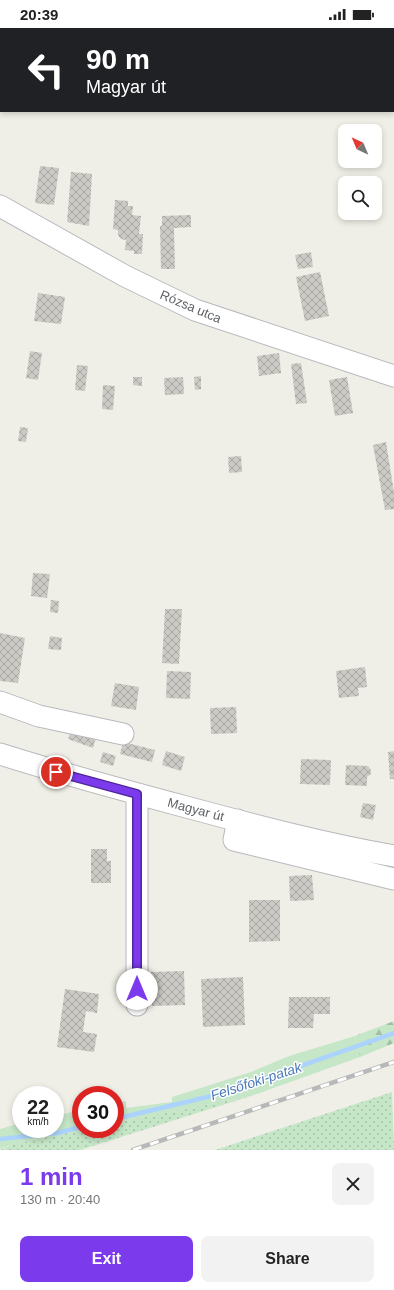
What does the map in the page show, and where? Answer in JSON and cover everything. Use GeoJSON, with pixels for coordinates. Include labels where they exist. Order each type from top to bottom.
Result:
{"type":"FeatureCollection","features":[{"type":"Feature","properties":{"kind":"street","name":"Rózsa utca"},"geometry":{"type":"LineString","coordinates":[[0,206],[125,276],[195,310],[394,376]]}},
{"type":"Feature","properties":{"kind":"street"},"geometry":{"type":"LineString","coordinates":[[0,702],[39,716],[124,734]]}},
{"type":"Feature","properties":{"kind":"street","name":"Magyar út"},"geometry":{"type":"LineString","coordinates":[[0,754],[70,777],[344,846],[394,856]]}},
{"type":"Feature","properties":{"kind":"street"},"geometry":{"type":"LineString","coordinates":[[137,794],[137,1005]]}},
{"type":"Feature","properties":{"kind":"street"},"geometry":{"type":"LineString","coordinates":[[238,820],[234,840],[394,879]]}},
{"type":"Feature","properties":{"kind":"green space"},"geometry":{"type":"Polygon","coordinates":[[[394,1021],[394,1043],[360,1057],[355,1036],[394,1021]]]}},
{"type":"Feature","properties":{"kind":"green space"},"geometry":{"type":"Polygon","coordinates":[[[355,1036],[360,1057],[251,1096],[124,1121],[124,1101],[126,1101],[126,1108],[172,1102],[172,1097],[251,1072],[289,1056],[355,1036]]]}},
{"type":"Feature","properties":{"kind":"green space"},"geometry":{"type":"Polygon","coordinates":[[[392,1092],[394,1150],[215,1150],[392,1092]]]}},
{"type":"Feature","properties":{"kind":"green space"},"geometry":{"type":"Polygon","coordinates":[[[251,1096],[124,1136],[124,1121],[251,1096]]]}},
{"type":"Feature","properties":{"kind":"green space"},"geometry":{"type":"Polygon","coordinates":[[[72,1112],[72,1132],[64,1134],[64,1114],[72,1112]]]}},
{"type":"Feature","properties":{"kind":"green space"},"geometry":{"type":"Polygon","coordinates":[[[12,1126],[12,1138],[43,1138],[13,1144],[0,1149],[0,1129],[12,1126]]]}},
{"type":"Feature","properties":{"kind":"green space"},"geometry":{"type":"Polygon","coordinates":[[[72,1132],[72,1138],[118,1138],[80,1150],[0,1150],[13,1144],[43,1138],[64,1138],[64,1134],[72,1132]]]}},
{"type":"Feature","properties":{"kind":"building"},"geometry":{"type":"Polygon","coordinates":[[[40,166],[59,168],[54,205],[35,203],[40,166]]]}},
{"type":"Feature","properties":{"kind":"building"},"geometry":{"type":"Polygon","coordinates":[[[71,172],[92,174],[89,226],[67,222],[71,172]]]}},
{"type":"Feature","properties":{"kind":"building"},"geometry":{"type":"Polygon","coordinates":[[[115,200],[128,201],[128,206],[133,206],[132,215],[141,216],[139,234],[143,234],[142,254],[134,254],[134,251],[125,250],[126,240],[121,239],[118,235],[118,230],[113,229],[115,200]]]}},
{"type":"Feature","properties":{"kind":"building"},"geometry":{"type":"Polygon","coordinates":[[[191,215],[191,227],[174,228],[175,269],[161,269],[160,226],[162,226],[162,216],[191,215]]]}},
{"type":"Feature","properties":{"kind":"building"},"geometry":{"type":"Polygon","coordinates":[[[311,252],[313,267],[298,269],[295,255],[311,252]]]}},
{"type":"Feature","properties":{"kind":"building"},"geometry":{"type":"Polygon","coordinates":[[[320,272],[329,316],[305,321],[296,277],[320,272]]]}},
{"type":"Feature","properties":{"kind":"building"},"geometry":{"type":"Polygon","coordinates":[[[38,293],[65,297],[61,324],[34,321],[38,293]]]}},
{"type":"Feature","properties":{"kind":"building"},"geometry":{"type":"Polygon","coordinates":[[[30,351],[42,353],[38,380],[26,378],[30,351]]]}},
{"type":"Feature","properties":{"kind":"building"},"geometry":{"type":"Polygon","coordinates":[[[279,353],[281,373],[259,376],[257,356],[279,353]]]}},
{"type":"Feature","properties":{"kind":"building"},"geometry":{"type":"Polygon","coordinates":[[[301,363],[307,403],[296,404],[291,364],[301,363]]]}},
{"type":"Feature","properties":{"kind":"building"},"geometry":{"type":"Polygon","coordinates":[[[77,365],[88,366],[85,391],[75,390],[77,365]]]}},
{"type":"Feature","properties":{"kind":"building"},"geometry":{"type":"Polygon","coordinates":[[[201,376],[201,389],[195,390],[194,377],[201,376]]]}},
{"type":"Feature","properties":{"kind":"building"},"geometry":{"type":"Polygon","coordinates":[[[133,377],[142,377],[142,386],[133,385],[133,377]]]}},
{"type":"Feature","properties":{"kind":"building"},"geometry":{"type":"Polygon","coordinates":[[[183,377],[184,394],[165,395],[164,378],[183,377]]]}},
{"type":"Feature","properties":{"kind":"building"},"geometry":{"type":"Polygon","coordinates":[[[347,377],[353,413],[335,416],[329,380],[347,377]]]}},
{"type":"Feature","properties":{"kind":"building"},"geometry":{"type":"Polygon","coordinates":[[[103,385],[115,386],[113,410],[102,409],[103,385]]]}},
{"type":"Feature","properties":{"kind":"building"},"geometry":{"type":"Polygon","coordinates":[[[20,427],[28,428],[26,442],[18,441],[20,427]]]}},
{"type":"Feature","properties":{"kind":"building"},"geometry":{"type":"Polygon","coordinates":[[[386,442],[394,492],[394,509],[385,510],[373,445],[386,442]]]}},
{"type":"Feature","properties":{"kind":"building"},"geometry":{"type":"Polygon","coordinates":[[[241,456],[242,472],[229,473],[228,457],[241,456]]]}},
{"type":"Feature","properties":{"kind":"building"},"geometry":{"type":"Polygon","coordinates":[[[33,573],[50,574],[47,598],[31,596],[33,573]]]}},
{"type":"Feature","properties":{"kind":"building"},"geometry":{"type":"Polygon","coordinates":[[[51,600],[59,601],[58,613],[50,612],[51,600]]]}},
{"type":"Feature","properties":{"kind":"building"},"geometry":{"type":"Polygon","coordinates":[[[165,609],[182,609],[179,664],[162,663],[165,609]]]}},
{"type":"Feature","properties":{"kind":"building"},"geometry":{"type":"Polygon","coordinates":[[[0,633],[25,638],[18,683],[0,681],[0,633]]]}},
{"type":"Feature","properties":{"kind":"building"},"geometry":{"type":"Polygon","coordinates":[[[50,636],[62,638],[61,650],[48,649],[50,636]]]}},
{"type":"Feature","properties":{"kind":"building"},"geometry":{"type":"Polygon","coordinates":[[[365,667],[367,687],[358,688],[359,696],[339,698],[336,671],[365,667]]]}},
{"type":"Feature","properties":{"kind":"building"},"geometry":{"type":"Polygon","coordinates":[[[167,671],[191,672],[190,699],[166,698],[167,671]]]}},
{"type":"Feature","properties":{"kind":"building"},"geometry":{"type":"Polygon","coordinates":[[[115,683],[139,687],[136,710],[111,706],[115,683]]]}},
{"type":"Feature","properties":{"kind":"building"},"geometry":{"type":"Polygon","coordinates":[[[236,707],[237,733],[211,734],[210,708],[236,707]]]}},
{"type":"Feature","properties":{"kind":"building"},"geometry":{"type":"Polygon","coordinates":[[[73,726],[97,734],[93,748],[68,739],[73,726]]]}},
{"type":"Feature","properties":{"kind":"building"},"geometry":{"type":"Polygon","coordinates":[[[123,742],[155,750],[152,762],[120,754],[123,742]]]}},
{"type":"Feature","properties":{"kind":"building"},"geometry":{"type":"Polygon","coordinates":[[[166,751],[185,757],[181,771],[162,765],[166,751]]]}},
{"type":"Feature","properties":{"kind":"building"},"geometry":{"type":"Polygon","coordinates":[[[394,751],[394,779],[390,779],[388,752],[394,751]]]}},
{"type":"Feature","properties":{"kind":"building"},"geometry":{"type":"Polygon","coordinates":[[[103,752],[116,756],[113,766],[100,762],[103,752]]]}},
{"type":"Feature","properties":{"kind":"building"},"geometry":{"type":"Polygon","coordinates":[[[301,759],[331,760],[330,785],[300,784],[301,759]]]}},
{"type":"Feature","properties":{"kind":"building"},"geometry":{"type":"Polygon","coordinates":[[[346,765],[368,766],[371,770],[371,774],[367,777],[367,786],[345,785],[346,765]]]}},
{"type":"Feature","properties":{"kind":"building"},"geometry":{"type":"Polygon","coordinates":[[[363,803],[376,805],[373,820],[360,817],[363,803]]]}},
{"type":"Feature","properties":{"kind":"building"},"geometry":{"type":"Polygon","coordinates":[[[91,849],[107,849],[107,861],[111,861],[111,883],[91,883],[91,849]]]}},
{"type":"Feature","properties":{"kind":"building"},"geometry":{"type":"Polygon","coordinates":[[[312,875],[314,900],[290,901],[289,876],[312,875]]]}},
{"type":"Feature","properties":{"kind":"building"},"geometry":{"type":"Polygon","coordinates":[[[249,900],[280,900],[280,941],[249,942],[249,900]]]}},
{"type":"Feature","properties":{"kind":"building"},"geometry":{"type":"Polygon","coordinates":[[[184,971],[185,1005],[152,1006],[151,972],[184,971]]]}},
{"type":"Feature","properties":{"kind":"building"},"geometry":{"type":"Polygon","coordinates":[[[243,977],[245,1025],[203,1027],[201,979],[243,977]]]}},
{"type":"Feature","properties":{"kind":"building"},"geometry":{"type":"Polygon","coordinates":[[[65,989],[99,994],[97,1013],[86,1011],[83,1032],[97,1034],[94,1052],[57,1047],[65,989]]]}},
{"type":"Feature","properties":{"kind":"building"},"geometry":{"type":"Polygon","coordinates":[[[289,997],[330,997],[330,1014],[314,1014],[313,1028],[288,1028],[289,997]]]}},
{"type":"Feature","properties":{"kind":"waterway","name":"Felsőfoki-patak"},"geometry":{"type":"LineString","coordinates":[[124,1117],[224,1093],[394,1033]]}},
{"type":"Feature","properties":{"kind":"waterway","name":"Felsőfoki-patak"},"geometry":{"type":"LineString","coordinates":[[0,1139],[58,1133],[72,1129]]}},
{"type":"Feature","properties":{"kind":"railway"},"geometry":{"type":"LineString","coordinates":[[133,1150],[394,1062]]}},
{"type":"Feature","properties":{"kind":"route"},"geometry":{"type":"LineString","coordinates":[[56,772],[137,794],[137,989]]}}]}
